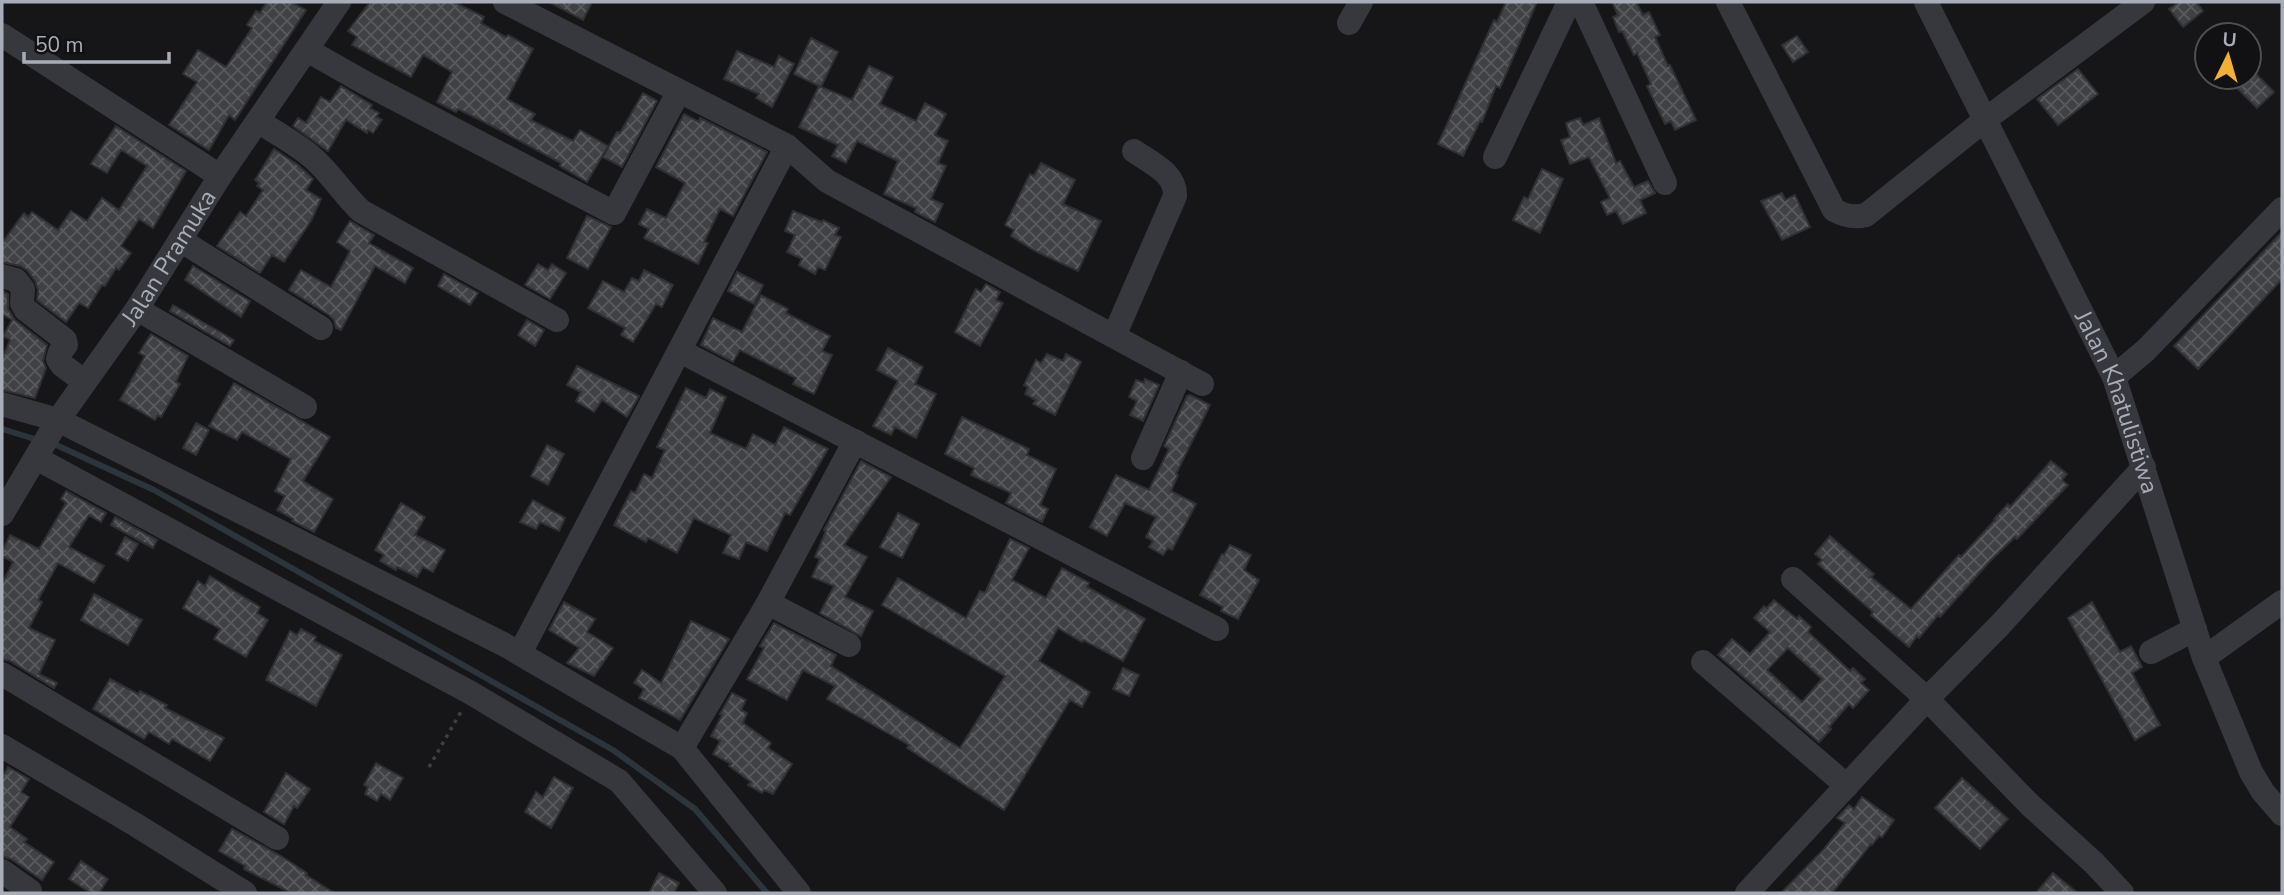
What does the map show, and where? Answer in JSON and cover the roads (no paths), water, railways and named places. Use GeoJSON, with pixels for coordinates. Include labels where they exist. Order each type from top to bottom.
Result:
{"type":"FeatureCollection","features":[{"type":"Feature","properties":{"kind":"street","name":"Jalan Pramuka"},"geometry":{"type":"LineString","coordinates":[[2,514],[58,420],[137,309],[220,176],[339,2]]}},
{"type":"Feature","properties":{"kind":"street"},"geometry":{"type":"LineString","coordinates":[[505,2],[787,146],[827,181],[1192,378],[1143,458]]}},
{"type":"Feature","properties":{"kind":"street"},"geometry":{"type":"LineString","coordinates":[[1494,157],[1569,2]]}},
{"type":"Feature","properties":{"kind":"street"},"geometry":{"type":"LineString","coordinates":[[1581,2],[1665,183]]}},
{"type":"Feature","properties":{"kind":"street"},"geometry":{"type":"LineString","coordinates":[[1728,2],[1834,210],[1853,217],[1866,215],[1986,118],[2143,2]]}},
{"type":"Feature","properties":{"kind":"street","name":"Jalan Khatulistiwa"},"geometry":{"type":"LineString","coordinates":[[1926,2],[2114,377],[2204,658],[2251,772],[2263,792],[2282,814]]}},
{"type":"Feature","properties":{"kind":"street"},"geometry":{"type":"LineString","coordinates":[[2,35],[220,176]]}},
{"type":"Feature","properties":{"kind":"street"},"geometry":{"type":"LineString","coordinates":[[307,50],[614,213],[678,91]]}},
{"type":"Feature","properties":{"kind":"street"},"geometry":{"type":"LineString","coordinates":[[258,121],[312,157],[361,211],[557,320]]}},
{"type":"Feature","properties":{"kind":"street"},"geometry":{"type":"LineString","coordinates":[[520,653],[787,146]]}},
{"type":"Feature","properties":{"kind":"street"},"geometry":{"type":"LineString","coordinates":[[1114,336],[1175,196],[1171,177],[1134,151]]}},
{"type":"Feature","properties":{"kind":"street"},"geometry":{"type":"LineString","coordinates":[[2114,377],[2146,350],[2282,209]]}},
{"type":"Feature","properties":{"kind":"street"},"geometry":{"type":"LineString","coordinates":[[180,240],[321,328]]}},
{"type":"Feature","properties":{"kind":"street"},"geometry":{"type":"LineString","coordinates":[[2,276],[16,280],[23,289],[22,303],[25,309],[65,340],[66,345],[58,359],[85,382]]}},
{"type":"Feature","properties":{"kind":"street"},"geometry":{"type":"LineString","coordinates":[[137,309],[305,407]]}},
{"type":"Feature","properties":{"kind":"street"},"geometry":{"type":"LineString","coordinates":[[680,351],[1217,629]]}},
{"type":"Feature","properties":{"kind":"street"},"geometry":{"type":"LineString","coordinates":[[2,404],[58,420],[520,653],[682,748],[799,893]]}},
{"type":"Feature","properties":{"kind":"street"},"geometry":{"type":"LineString","coordinates":[[682,748],[768,603],[855,441]]}},
{"type":"Feature","properties":{"kind":"street"},"geometry":{"type":"LineString","coordinates":[[36,458],[471,693],[620,781],[715,893]]}},
{"type":"Feature","properties":{"kind":"street"},"geometry":{"type":"LineString","coordinates":[[1747,893],[1927,699],[2000,625],[2144,467]]}},
{"type":"Feature","properties":{"kind":"street"},"geometry":{"type":"LineString","coordinates":[[1793,579],[1927,699],[2122,893]]}},
{"type":"Feature","properties":{"kind":"street"},"geometry":{"type":"LineString","coordinates":[[2204,658],[2282,602]]}},
{"type":"Feature","properties":{"kind":"street"},"geometry":{"type":"LineString","coordinates":[[768,603],[849,645]]}},
{"type":"Feature","properties":{"kind":"street"},"geometry":{"type":"LineString","coordinates":[[2151,652],[2195,629]]}},
{"type":"Feature","properties":{"kind":"street"},"geometry":{"type":"LineString","coordinates":[[1703,662],[1847,786]]}},
{"type":"Feature","properties":{"kind":"street"},"geometry":{"type":"LineString","coordinates":[[2,674],[277,838]]}},
{"type":"Feature","properties":{"kind":"street"},"geometry":{"type":"LineString","coordinates":[[2,746],[245,893]]}},
{"type":"Feature","properties":{"kind":"street"},"geometry":{"type":"LineString","coordinates":[[2,871],[30,891]]}},
{"type":"Feature","properties":{"kind":"waterway"},"geometry":{"type":"LineString","coordinates":[[2,429],[38,440]]}},
{"type":"Feature","properties":{"kind":"waterway"},"geometry":{"type":"LineString","coordinates":[[52,443],[154,490],[613,750],[695,809],[767,893]]}}]}
